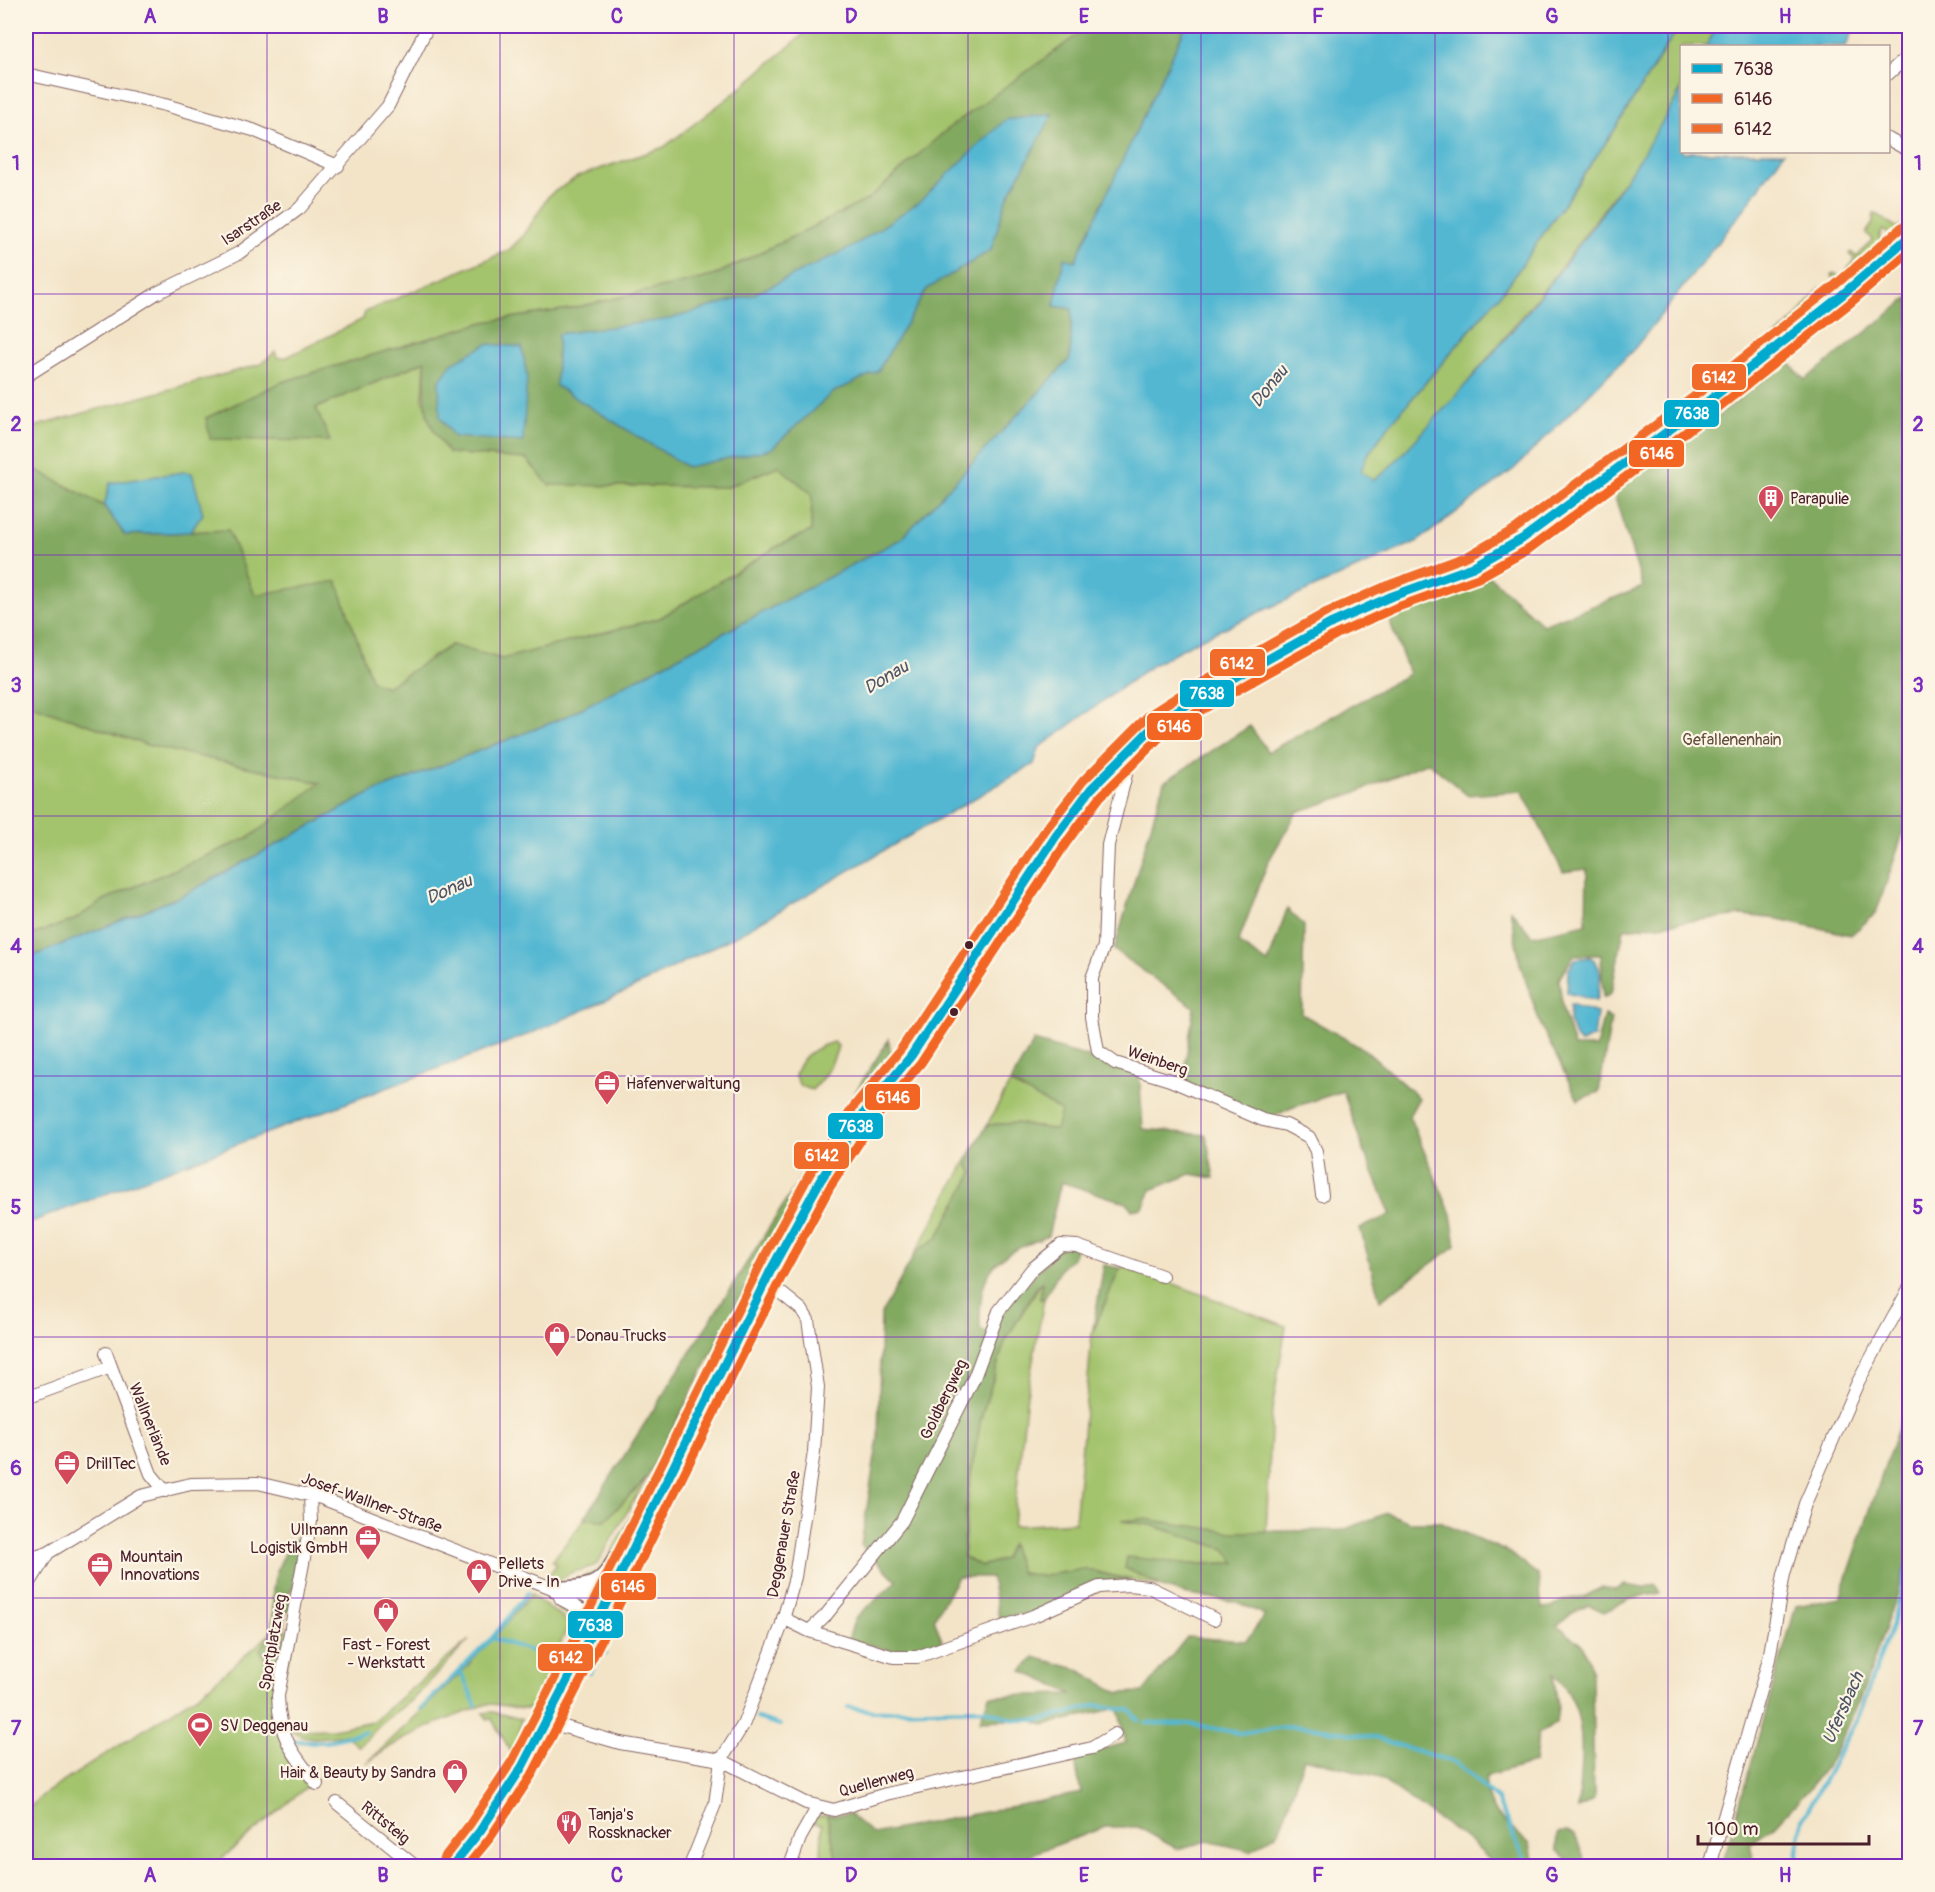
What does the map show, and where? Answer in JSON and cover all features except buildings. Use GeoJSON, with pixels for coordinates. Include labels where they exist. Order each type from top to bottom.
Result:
{"type":"FeatureCollection","features":[{"type":"Feature","properties":{"kind":"main road"},"geometry":{"type":"LineString","coordinates":[[452,1866],[480,1831],[514,1781],[547,1722],[764,1284],[815,1190],[864,1113],[911,1056],[1063,826],[1091,789],[1156,724],[1183,707],[1332,623],[1390,597],[1473,567],[1522,539],[1707,402],[1842,295],[1910,236]]}},
{"type":"Feature","properties":{"kind":"main road"},"geometry":{"type":"LineString","coordinates":[[557,1590],[585,1588],[602,1581],[635,1525],[650,1516]]}},
{"type":"Feature","properties":{"kind":"street","name":"Isarstraße"},"geometry":{"type":"LineString","coordinates":[[26,376],[157,293],[239,253],[300,208],[388,106],[428,26]]}},
{"type":"Feature","properties":{"kind":"street"},"geometry":{"type":"LineString","coordinates":[[1890,72],[1910,54]]}},
{"type":"Feature","properties":{"kind":"street"},"geometry":{"type":"LineString","coordinates":[[26,74],[165,105],[254,130],[338,166]]}},
{"type":"Feature","properties":{"kind":"street"},"geometry":{"type":"LineString","coordinates":[[1890,140],[1910,151]]}},
{"type":"Feature","properties":{"kind":"street","name":"Weinberg"},"geometry":{"type":"LineString","coordinates":[[1134,746],[1108,844],[1104,946],[1092,978],[1092,1017],[1098,1051],[1115,1063],[1170,1080],[1263,1120],[1286,1125],[1309,1137],[1316,1150],[1322,1195]]}},
{"type":"Feature","properties":{"kind":"street","name":"Goldbergweg"},"geometry":{"type":"LineString","coordinates":[[809,1631],[820,1622],[902,1521],[974,1378],[999,1311],[1032,1269],[1061,1245],[1077,1246],[1162,1276]]}},
{"type":"Feature","properties":{"kind":"street","name":"Deggenauer Straße"},"geometry":{"type":"LineString","coordinates":[[690,1866],[715,1804],[721,1760],[743,1725],[783,1618],[795,1577],[814,1452],[818,1387],[808,1320],[802,1310],[776,1290],[764,1284]]}},
{"type":"Feature","properties":{"kind":"street"},"geometry":{"type":"LineString","coordinates":[[1710,1866],[1769,1659],[1784,1574],[1805,1504],[1858,1382],[1910,1287]]}},
{"type":"Feature","properties":{"kind":"street","name":"Wallnerlände"},"geometry":{"type":"LineString","coordinates":[[106,1353],[144,1458],[151,1474],[165,1491]]}},
{"type":"Feature","properties":{"kind":"street","name":"Wallnerlände"},"geometry":{"type":"LineString","coordinates":[[26,1398],[111,1367]]}},
{"type":"Feature","properties":{"kind":"street","name":"Josef-Wallner-Straße"},"geometry":{"type":"LineString","coordinates":[[26,1589],[48,1553],[141,1496],[191,1484],[258,1483],[310,1495],[557,1590],[561,1599],[601,1612]]}},
{"type":"Feature","properties":{"kind":"street","name":"Sportplatzweg"},"geometry":{"type":"LineString","coordinates":[[310,1495],[310,1521],[278,1696],[278,1718],[284,1738],[317,1784]]}},
{"type":"Feature","properties":{"kind":"street"},"geometry":{"type":"LineString","coordinates":[[26,1560],[48,1553]]}},
{"type":"Feature","properties":{"kind":"street"},"geometry":{"type":"LineString","coordinates":[[783,1618],[809,1631],[886,1655],[917,1657],[1036,1615],[1099,1587],[1129,1585],[1149,1587],[1214,1619]]}},
{"type":"Feature","properties":{"kind":"street"},"geometry":{"type":"LineString","coordinates":[[547,1722],[620,1743],[721,1760],[817,1808],[800,1838],[790,1866]]}},
{"type":"Feature","properties":{"kind":"street","name":"Quellenweg"},"geometry":{"type":"LineString","coordinates":[[817,1808],[834,1810],[886,1794],[1092,1748],[1115,1734]]}},
{"type":"Feature","properties":{"kind":"street","name":"Rittsteig"},"geometry":{"type":"LineString","coordinates":[[337,1803],[415,1866]]}},
{"type":"Feature","properties":{"kind":"green space"},"geometry":{"type":"Polygon","coordinates":[[[813,26],[1090,26],[950,127],[867,200],[713,276],[569,309],[484,322],[282,382],[206,418],[329,441],[316,408],[425,361],[423,400],[449,453],[526,459],[550,485],[728,487],[778,466],[812,494],[811,531],[778,546],[660,618],[502,659],[451,645],[387,687],[372,682],[337,582],[255,595],[228,530],[190,532],[202,514],[110,483],[104,506],[29,466],[26,467],[26,429],[261,364],[275,352],[278,358],[287,357],[363,319],[365,312],[509,250],[525,234],[549,195],[579,176],[664,147],[737,91],[813,26]]]}},
{"type":"Feature","properties":{"kind":"green space"},"geometry":{"type":"Polygon","coordinates":[[[1090,26],[1186,26],[1075,262],[1064,259],[1054,306],[1072,308],[1070,359],[901,539],[563,718],[369,794],[184,895],[26,959],[26,937],[74,920],[104,900],[250,837],[320,783],[147,745],[26,703],[26,467],[29,466],[104,506],[125,535],[228,530],[255,595],[337,581],[372,682],[387,687],[451,645],[502,659],[660,618],[778,546],[811,531],[812,494],[778,466],[728,487],[549,485],[526,459],[449,453],[428,419],[425,399],[425,361],[316,408],[330,441],[210,439],[206,418],[282,382],[484,322],[569,309],[713,276],[867,200],[950,127],[1090,26]]]}},
{"type":"Feature","properties":{"kind":"green space"},"geometry":{"type":"Polygon","coordinates":[[[1679,26],[1718,26],[1707,45],[1680,45],[1680,92],[1647,150],[1553,278],[1447,408],[1385,472],[1373,480],[1360,471],[1366,457],[1388,427],[1508,285],[1615,129],[1679,26]]]}},
{"type":"Feature","properties":{"kind":"green space"},"geometry":{"type":"Polygon","coordinates":[[[1874,213],[1896,227],[1904,226],[1909,217],[1909,225],[1894,238],[1883,230],[1879,237],[1887,244],[1844,283],[1837,282],[1832,276],[1834,273],[1841,277],[1855,260],[1849,254],[1851,252],[1857,257],[1873,239],[1866,233],[1873,223],[1874,213]]]}},
{"type":"Feature","properties":{"kind":"green space"},"geometry":{"type":"Polygon","coordinates":[[[1820,288],[1824,288],[1827,296],[1758,352],[1796,318],[1820,288]]]}},
{"type":"Feature","properties":{"kind":"green space","name":"Gefallenenhain"},"geometry":{"type":"Polygon","coordinates":[[[1909,298],[1910,484],[1906,486],[1905,501],[1910,511],[1909,816],[1876,913],[1851,935],[1778,919],[1742,915],[1624,929],[1611,994],[1603,998],[1601,955],[1574,955],[1559,979],[1563,1011],[1574,1047],[1596,1047],[1604,1015],[1611,1019],[1599,1092],[1578,1100],[1541,1026],[1520,964],[1510,909],[1532,936],[1586,924],[1587,869],[1563,872],[1522,791],[1467,795],[1428,762],[1360,791],[1297,812],[1268,862],[1238,943],[1268,963],[1287,909],[1304,925],[1302,1014],[1365,1050],[1419,1098],[1409,1116],[1451,1214],[1456,1246],[1380,1300],[1360,1228],[1391,1215],[1363,1149],[1343,1091],[1291,1108],[1264,1121],[1182,1085],[1194,1007],[1114,950],[1164,782],[1250,726],[1268,752],[1409,674],[1389,619],[1487,574],[1543,625],[1643,587],[1613,491],[1709,424],[1787,360],[1805,380],[1909,298]]]}},
{"type":"Feature","properties":{"kind":"green space"},"geometry":{"type":"Polygon","coordinates":[[[26,703],[147,745],[321,783],[250,837],[104,900],[74,920],[26,937],[26,703]]]}},
{"type":"Feature","properties":{"kind":"green space"},"geometry":{"type":"Polygon","coordinates":[[[889,1039],[891,1062],[845,1126],[754,1272],[647,1478],[605,1520],[584,1519],[889,1039]]]}},
{"type":"Feature","properties":{"kind":"green space"},"geometry":{"type":"Polygon","coordinates":[[[1034,1041],[1139,1072],[1143,1129],[1206,1135],[1214,1178],[1191,1174],[1151,1190],[1143,1208],[1132,1210],[1127,1203],[1061,1182],[1048,1236],[1002,1258],[988,1275],[980,1306],[980,1329],[991,1335],[1000,1312],[1061,1246],[1076,1247],[1073,1258],[1061,1268],[1044,1299],[1040,1299],[1042,1282],[1038,1285],[1005,1341],[981,1418],[968,1491],[963,1557],[982,1566],[1004,1559],[1011,1544],[1021,1573],[1041,1576],[1084,1569],[1132,1581],[1098,1581],[1031,1613],[999,1618],[991,1577],[958,1577],[934,1618],[942,1641],[925,1651],[894,1651],[848,1640],[855,1618],[897,1581],[861,1545],[878,1438],[881,1314],[916,1252],[937,1238],[973,1173],[966,1161],[987,1125],[1016,1123],[1056,1130],[1061,1111],[1010,1083],[1034,1041]]]}},
{"type":"Feature","properties":{"kind":"green space"},"geometry":{"type":"Polygon","coordinates":[[[834,1042],[838,1046],[836,1052],[821,1080],[812,1090],[800,1086],[795,1076],[800,1063],[814,1050],[834,1042]]]}},
{"type":"Feature","properties":{"kind":"green space"},"geometry":{"type":"Polygon","coordinates":[[[1010,1083],[1062,1111],[1056,1130],[1016,1123],[987,1125],[1010,1083]]]}},
{"type":"Feature","properties":{"kind":"green space"},"geometry":{"type":"Polygon","coordinates":[[[966,1161],[973,1173],[937,1238],[916,1252],[966,1161]]]}},
{"type":"Feature","properties":{"kind":"green space"},"geometry":{"type":"Polygon","coordinates":[[[1104,1265],[1120,1268],[1092,1334],[1104,1265]]]}},
{"type":"Feature","properties":{"kind":"green space"},"geometry":{"type":"Polygon","coordinates":[[[1126,1266],[1286,1326],[1272,1410],[1266,1532],[1232,1533],[1144,1519],[1125,1521],[1151,1525],[1225,1549],[1237,1563],[1191,1564],[1127,1558],[1163,1587],[1084,1569],[1041,1576],[1021,1573],[1011,1544],[1004,1559],[981,1566],[963,1557],[968,1491],[981,1418],[1005,1341],[1042,1281],[1041,1299],[1044,1299],[1027,1394],[1013,1526],[1075,1522],[1092,1334],[1120,1268],[1126,1266]]]}},
{"type":"Feature","properties":{"kind":"green space"},"geometry":{"type":"Polygon","coordinates":[[[757,1281],[649,1498],[612,1561],[598,1577],[566,1583],[596,1572],[605,1562],[695,1405],[757,1281]]]}},
{"type":"Feature","properties":{"kind":"green space"},"geometry":{"type":"Polygon","coordinates":[[[1909,1396],[1909,1557],[1864,1689],[1834,1754],[1810,1788],[1774,1827],[1750,1844],[1755,1866],[1722,1866],[1796,1606],[1840,1598],[1909,1396]]]}},
{"type":"Feature","properties":{"kind":"green space"},"geometry":{"type":"Polygon","coordinates":[[[647,1478],[597,1564],[566,1575],[558,1582],[546,1579],[556,1565],[552,1561],[585,1519],[605,1520],[647,1478]]]}},
{"type":"Feature","properties":{"kind":"green space"},"geometry":{"type":"Polygon","coordinates":[[[1387,1513],[1410,1522],[1439,1522],[1510,1553],[1538,1575],[1542,1608],[1551,1607],[1568,1599],[1584,1597],[1602,1587],[1615,1590],[1625,1585],[1643,1588],[1655,1584],[1660,1593],[1631,1599],[1604,1612],[1589,1605],[1572,1613],[1558,1626],[1584,1647],[1592,1671],[1594,1799],[1578,1809],[1581,1754],[1579,1720],[1574,1704],[1565,1688],[1553,1674],[1558,1705],[1556,1723],[1538,1734],[1535,1763],[1487,1776],[1486,1787],[1492,1807],[1505,1822],[1530,1843],[1534,1866],[1496,1866],[1472,1843],[1376,1776],[1304,1758],[1279,1832],[1251,1851],[1208,1841],[1177,1849],[1138,1827],[1105,1827],[1000,1866],[950,1863],[925,1866],[838,1866],[827,1815],[849,1814],[873,1834],[1081,1793],[1074,1756],[1126,1743],[1118,1708],[1043,1725],[1029,1719],[980,1721],[989,1696],[1073,1694],[1022,1671],[1034,1657],[1077,1669],[1119,1693],[1143,1692],[1187,1637],[1246,1641],[1265,1615],[1237,1602],[1188,1595],[1163,1587],[1125,1568],[1127,1557],[1191,1564],[1236,1563],[1225,1549],[1151,1525],[1121,1521],[1144,1519],[1232,1532],[1343,1530],[1387,1513]]]}},
{"type":"Feature","properties":{"kind":"green space"},"geometry":{"type":"Polygon","coordinates":[[[295,1539],[301,1544],[301,1550],[294,1576],[294,1587],[288,1594],[291,1608],[285,1614],[282,1650],[274,1686],[260,1650],[271,1629],[273,1591],[278,1570],[283,1557],[295,1539]]]}},
{"type":"Feature","properties":{"kind":"green space"},"geometry":{"type":"Polygon","coordinates":[[[532,1594],[568,1625],[534,1708],[523,1709],[487,1704],[410,1736],[367,1763],[465,1669],[532,1594]]]}},
{"type":"Feature","properties":{"kind":"green space"},"geometry":{"type":"Polygon","coordinates":[[[558,1605],[579,1619],[580,1641],[554,1691],[549,1688],[574,1634],[573,1621],[557,1608],[558,1605]]]}},
{"type":"Feature","properties":{"kind":"green space","name":"SV Deggenau"},"geometry":{"type":"Polygon","coordinates":[[[276,1629],[297,1633],[283,1677],[277,1712],[284,1745],[310,1784],[213,1866],[26,1866],[26,1811],[44,1794],[201,1693],[276,1629]]]}},
{"type":"Feature","properties":{"kind":"green space"},"geometry":{"type":"Polygon","coordinates":[[[469,1640],[414,1698],[384,1721],[359,1747],[346,1735],[308,1737],[288,1727],[292,1721],[297,1730],[333,1729],[373,1721],[469,1640]]]}},
{"type":"Feature","properties":{"kind":"green space"},"geometry":{"type":"Polygon","coordinates":[[[493,1712],[521,1719],[517,1754],[512,1753],[491,1718],[488,1720],[483,1713],[493,1712]]]}},
{"type":"Feature","properties":{"kind":"green space"},"geometry":{"type":"Polygon","coordinates":[[[827,1815],[838,1866],[821,1866],[822,1824],[813,1822],[817,1816],[827,1815]]]}},
{"type":"Feature","properties":{"kind":"green space"},"geometry":{"type":"Polygon","coordinates":[[[1567,1831],[1575,1835],[1585,1860],[1579,1866],[1567,1866],[1571,1863],[1557,1850],[1558,1833],[1567,1831]]]}},
{"type":"Feature","properties":{"kind":"water","name":"Donau"},"geometry":{"type":"Polygon","coordinates":[[[1186,26],[1679,26],[1615,129],[1508,285],[1388,427],[1366,457],[1361,471],[1373,480],[1385,472],[1467,383],[1545,290],[1617,192],[1680,92],[1680,153],[1783,153],[1748,204],[1635,348],[1514,469],[1418,541],[1202,638],[1151,666],[1039,748],[1034,764],[739,934],[631,989],[532,1033],[26,1224],[26,959],[184,895],[369,794],[563,718],[901,539],[1070,359],[1072,309],[1054,306],[1064,258],[1075,261],[1186,26]]]}},
{"type":"Feature","properties":{"kind":"water"},"geometry":{"type":"Polygon","coordinates":[[[1718,26],[1855,26],[1846,45],[1707,45],[1718,26]]]}},
{"type":"Feature","properties":{"kind":"water"},"geometry":{"type":"Polygon","coordinates":[[[1053,114],[1006,200],[991,250],[927,289],[878,371],[832,393],[771,449],[687,467],[556,386],[558,334],[670,319],[754,294],[852,247],[919,202],[1005,120],[1053,114]]]}},
{"type":"Feature","properties":{"kind":"water"},"geometry":{"type":"Polygon","coordinates":[[[487,344],[522,347],[527,377],[523,442],[454,437],[440,417],[439,382],[452,363],[487,344]]]}},
{"type":"Feature","properties":{"kind":"water"},"geometry":{"type":"Polygon","coordinates":[[[184,472],[192,473],[203,514],[190,532],[125,535],[104,506],[110,483],[184,472]]]}},
{"type":"Feature","properties":{"kind":"water"},"geometry":{"type":"Polygon","coordinates":[[[1590,957],[1600,971],[1596,1001],[1567,993],[1568,971],[1575,959],[1590,957]]]}},
{"type":"Feature","properties":{"kind":"water"},"geometry":{"type":"Polygon","coordinates":[[[1570,1004],[1597,1013],[1594,1037],[1581,1043],[1576,1039],[1569,1021],[1570,1004]]]}},
{"type":"Feature","properties":{"kind":"waterway","name":"Ufersbach"},"geometry":{"type":"LineString","coordinates":[[1854,27],[1859,29]]}},
{"type":"Feature","properties":{"kind":"waterway"},"geometry":{"type":"LineString","coordinates":[[298,1561],[301,1537]]}},
{"type":"Feature","properties":{"kind":"waterway","name":"Ufersbach"},"geometry":{"type":"LineString","coordinates":[[1799,1866],[1797,1858],[1803,1819],[1859,1715],[1894,1618],[1910,1558]]}},
{"type":"Feature","properties":{"kind":"waterway"},"geometry":{"type":"LineString","coordinates":[[421,1709],[492,1638],[528,1593]]}},
{"type":"Feature","properties":{"kind":"waterway"},"geometry":{"type":"LineString","coordinates":[[492,1638],[549,1657]]}},
{"type":"Feature","properties":{"kind":"waterway"},"geometry":{"type":"LineString","coordinates":[[590,1673],[603,1653],[606,1653]]}},
{"type":"Feature","properties":{"kind":"waterway"},"geometry":{"type":"LineString","coordinates":[[460,1670],[476,1706]]}},
{"type":"Feature","properties":{"kind":"waterway"},"geometry":{"type":"LineString","coordinates":[[848,1707],[873,1711],[984,1709],[1015,1720],[1042,1720],[1097,1705],[1129,1710],[1139,1720]]}},
{"type":"Feature","properties":{"kind":"waterway"},"geometry":{"type":"LineString","coordinates":[[757,1718],[780,1725]]}},
{"type":"Feature","properties":{"kind":"waterway"},"geometry":{"type":"LineString","coordinates":[[1145,1723],[1189,1724],[1240,1733],[1291,1726],[1310,1727],[1372,1737],[1457,1763],[1497,1800],[1528,1866]]}},
{"type":"Feature","properties":{"kind":"waterway"},"geometry":{"type":"LineString","coordinates":[[295,1741],[325,1742],[365,1732]]}},
{"type":"Feature","properties":{"kind":"transit line","name":"6142"},"geometry":{"type":"LineString","coordinates":[[443,1859],[470,1824],[512,1761],[761,1263],[809,1175],[854,1106],[901,1049],[1046,829],[1083,781],[1149,715],[1177,697],[1327,612],[1386,586],[1468,556],[1515,529],[1700,392],[1834,286],[1902,227]]}},
{"type":"Feature","properties":{"kind":"transit line","name":"7638"},"geometry":{"type":"LineString","coordinates":[[452,1866],[480,1831],[522,1767],[584,1648],[772,1268],[820,1181],[864,1113],[911,1056],[1056,836],[1091,789],[1156,724],[1183,707],[1332,623],[1390,597],[1473,567],[1522,539],[1707,402],[1842,295],[1910,236]]}},
{"type":"Feature","properties":{"kind":"transit line","name":"6146"},"geometry":{"type":"LineString","coordinates":[[467,1866],[490,1838],[533,1773],[783,1274],[830,1187],[874,1120],[921,1063],[1066,843],[1100,797],[1164,733],[1189,717],[1337,634],[1395,608],[1478,578],[1529,549],[1714,411],[1849,304],[1910,252]]}},
{"type":"Feature","properties":{"kind":"place","name":"Parapulie"},"geometry":{"type":"Point","coordinates":[1771,521]}},
{"type":"Feature","properties":{"kind":"place","name":"Hafenverwaltung"},"geometry":{"type":"Point","coordinates":[607,1106]}},
{"type":"Feature","properties":{"kind":"place","name":"Donau Trucks"},"geometry":{"type":"Point","coordinates":[557,1358]}},
{"type":"Feature","properties":{"kind":"place","name":"DrillTec"},"geometry":{"type":"Point","coordinates":[67,1486]}},
{"type":"Feature","properties":{"kind":"place","name":"Ullmann Logistik GmbH"},"geometry":{"type":"Point","coordinates":[368,1561]}},
{"type":"Feature","properties":{"kind":"place","name":"Mountain Innovations"},"geometry":{"type":"Point","coordinates":[100,1588]}},
{"type":"Feature","properties":{"kind":"place","name":"Pellets Drive - In"},"geometry":{"type":"Point","coordinates":[479,1595]}},
{"type":"Feature","properties":{"kind":"place","name":"Fast - Forest - Werkstatt"},"geometry":{"type":"Point","coordinates":[386,1634]}},
{"type":"Feature","properties":{"kind":"place","name":"SV Deggenau"},"geometry":{"type":"Point","coordinates":[200,1748]}},
{"type":"Feature","properties":{"kind":"place","name":"Hair & Beauty by Sandra"},"geometry":{"type":"Point","coordinates":[455,1795]}},
{"type":"Feature","properties":{"kind":"place","name":"Tanja's Rossknacker"},"geometry":{"type":"Point","coordinates":[569,1846]}}]}
